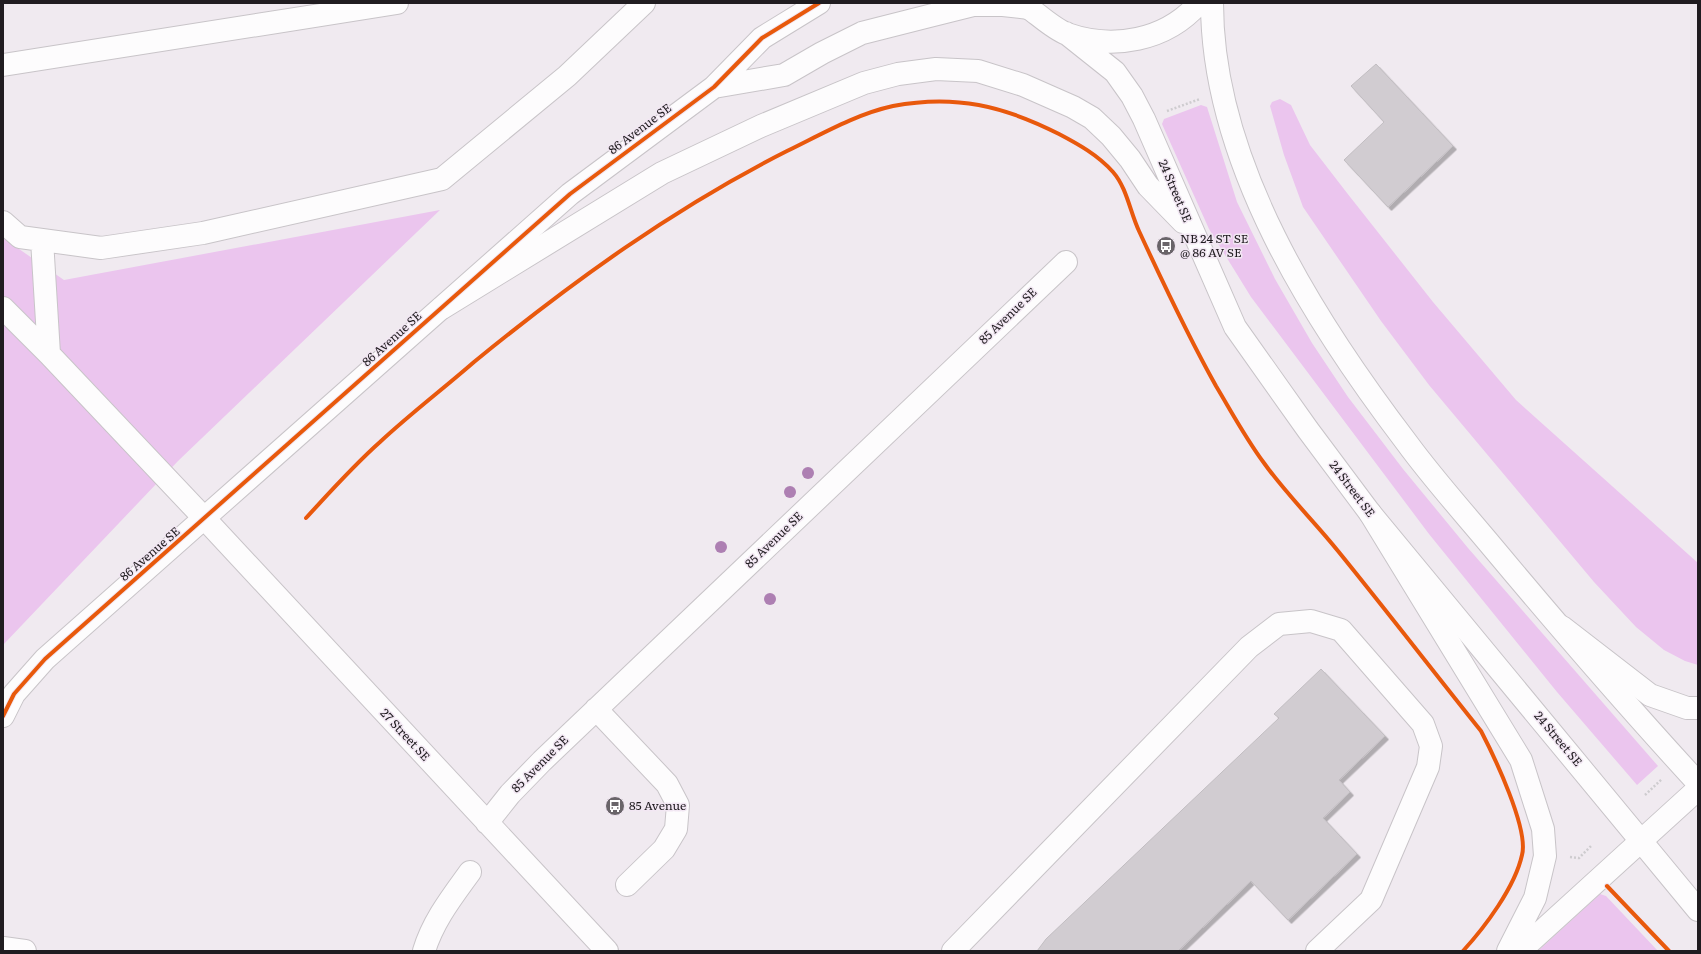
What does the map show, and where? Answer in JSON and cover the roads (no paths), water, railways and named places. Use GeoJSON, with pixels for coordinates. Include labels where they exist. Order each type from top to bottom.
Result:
{"type":"FeatureCollection","features":[{"type":"Feature","properties":{"kind":"main road"},"geometry":{"type":"LineString","coordinates":[[3,65],[398,3]]}},
{"type":"Feature","properties":{"kind":"main road"},"geometry":{"type":"LineString","coordinates":[[3,222],[20,237],[101,248],[196,234],[442,179],[567,76],[644,3]]}},
{"type":"Feature","properties":{"kind":"main road","name":"86 Avenue SE"},"geometry":{"type":"LineString","coordinates":[[3,716],[14,694],[45,659],[205,519],[570,194],[714,87],[762,38],[819,3]]}},
{"type":"Feature","properties":{"kind":"main road"},"geometry":{"type":"LineString","coordinates":[[1066,33],[1103,42],[1140,39],[1160,32],[1180,20],[1199,3]]}},
{"type":"Feature","properties":{"kind":"main road"},"geometry":{"type":"LineString","coordinates":[[1212,3],[1215,61],[1238,148],[1250,184],[1300,285],[1351,365],[1407,444],[1562,628],[1698,783]]}},
{"type":"Feature","properties":{"kind":"main road","name":"86 Avenue SE"},"geometry":{"type":"LineString","coordinates":[[714,87],[784,75],[822,53],[862,34],[930,16],[973,5],[1027,6]]}},
{"type":"Feature","properties":{"kind":"main road","name":"24 Street SE"},"geometry":{"type":"LineString","coordinates":[[1027,6],[1066,33],[1115,72],[1132,96],[1144,119],[1235,327],[1370,514],[1698,910]]}},
{"type":"Feature","properties":{"kind":"main road"},"geometry":{"type":"LineString","coordinates":[[442,308],[662,173],[762,126],[864,83],[898,74],[936,69],[978,71],[1022,85],[1073,107],[1092,118],[1112,136],[1148,186],[1193,232]]}},
{"type":"Feature","properties":{"kind":"main road"},"geometry":{"type":"LineString","coordinates":[[42,240],[49,354]]}},
{"type":"Feature","properties":{"kind":"main road","name":"85 Avenue SE"},"geometry":{"type":"LineString","coordinates":[[487,823],[510,794],[596,710],[1066,262]]}},
{"type":"Feature","properties":{"kind":"main road","name":"27 Street SE"},"geometry":{"type":"LineString","coordinates":[[3,308],[49,354],[205,519],[607,951]]}},
{"type":"Feature","properties":{"kind":"main road"},"geometry":{"type":"LineString","coordinates":[[1370,514],[1521,760],[1543,829],[1545,856],[1535,898],[1508,951]]}},
{"type":"Feature","properties":{"kind":"main road"},"geometry":{"type":"LineString","coordinates":[[953,951],[1249,647],[1279,624],[1311,620],[1341,630],[1423,724],[1431,746],[1428,767],[1371,900],[1317,951]]}},
{"type":"Feature","properties":{"kind":"main road"},"geometry":{"type":"LineString","coordinates":[[1562,628],[1650,695],[1687,708],[1698,708]]}},
{"type":"Feature","properties":{"kind":"main road"},"geometry":{"type":"LineString","coordinates":[[596,710],[667,784],[678,805],[676,830],[664,849],[627,885]]}},
{"type":"Feature","properties":{"kind":"main road"},"geometry":{"type":"LineString","coordinates":[[1520,951],[1640,840],[1698,789]]}},
{"type":"Feature","properties":{"kind":"main road"},"geometry":{"type":"LineString","coordinates":[[424,951],[428,938],[444,908],[470,872]]}},
{"type":"Feature","properties":{"kind":"main road"},"geometry":{"type":"LineString","coordinates":[[3,948],[25,951]]}},
{"type":"Feature","properties":{"kind":"place","name":"NB 24 ST SE @ 86 AV SE"},"geometry":{"type":"Point","coordinates":[1166,246]}},
{"type":"Feature","properties":{"kind":"place","name":"85 Avenue"},"geometry":{"type":"Point","coordinates":[615,806]}}]}
